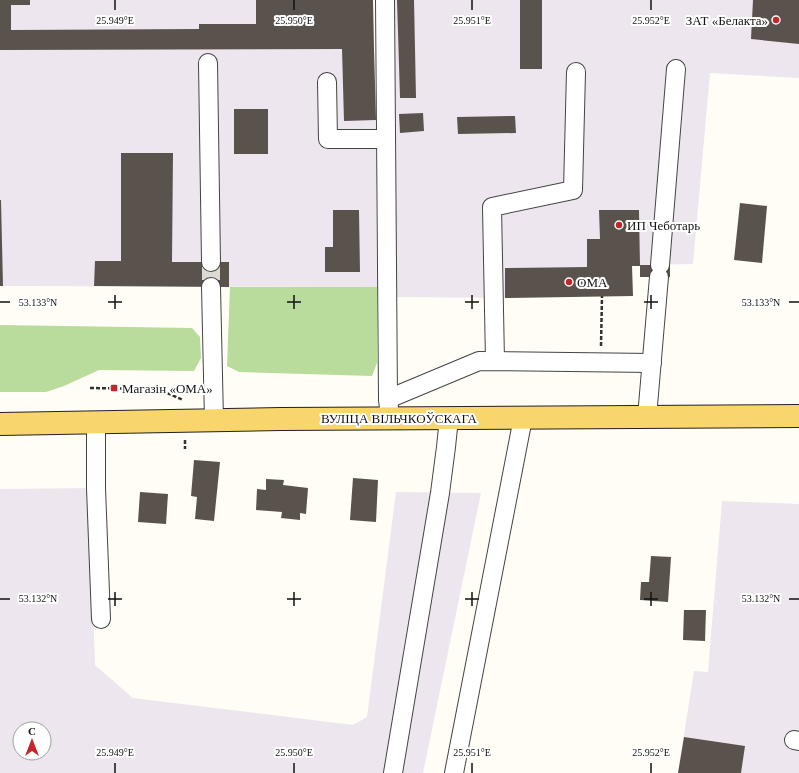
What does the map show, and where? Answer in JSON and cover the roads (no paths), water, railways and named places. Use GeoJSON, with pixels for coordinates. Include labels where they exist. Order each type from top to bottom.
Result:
{"type":"FeatureCollection","features":[{"type":"Feature","properties":{"kind":"main road","name":"ВУЛІЦА ВІЛЬЧКОЎСКАГА"},"geometry":{"type":"LineString","coordinates":[[0,424],[214,420],[389,409],[449,418],[799,416]]}},
{"type":"Feature","properties":{"kind":"street"},"geometry":{"type":"LineString","coordinates":[[385,0],[389,409],[479,361],[652,363]]}},
{"type":"Feature","properties":{"kind":"street"},"geometry":{"type":"LineString","coordinates":[[208,63],[211,262]]}},
{"type":"Feature","properties":{"kind":"street"},"geometry":{"type":"LineString","coordinates":[[647,417],[676,69]]}},
{"type":"Feature","properties":{"kind":"street"},"geometry":{"type":"LineString","coordinates":[[495,361],[492,207],[573,190],[576,72]]}},
{"type":"Feature","properties":{"kind":"street"},"geometry":{"type":"LineString","coordinates":[[327,82],[328,139],[386,139]]}},
{"type":"Feature","properties":{"kind":"street"},"geometry":{"type":"LineString","coordinates":[[211,287],[214,420]]}},
{"type":"Feature","properties":{"kind":"street"},"geometry":{"type":"LineString","coordinates":[[393,773],[440,493],[449,418]]}},
{"type":"Feature","properties":{"kind":"street"},"geometry":{"type":"LineString","coordinates":[[454,773],[522,418]]}},
{"type":"Feature","properties":{"kind":"street"},"geometry":{"type":"LineString","coordinates":[[96,422],[96,488],[101,619]]}},
{"type":"Feature","properties":{"kind":"tunnel"},"geometry":{"type":"LineString","coordinates":[[211,262],[211,287]]}},
{"type":"Feature","properties":{"kind":"place","name":"ЗАТ «Белакта»"},"geometry":{"type":"Point","coordinates":[776,20]}},
{"type":"Feature","properties":{"kind":"place","name":"ИП Чеботарь"},"geometry":{"type":"Point","coordinates":[619,225]}},
{"type":"Feature","properties":{"kind":"place","name":"ОМА"},"geometry":{"type":"Point","coordinates":[569,282]}},
{"type":"Feature","properties":{"kind":"place","name":"Магазін «ОМА»"},"geometry":{"type":"Point","coordinates":[114,388]}}]}
